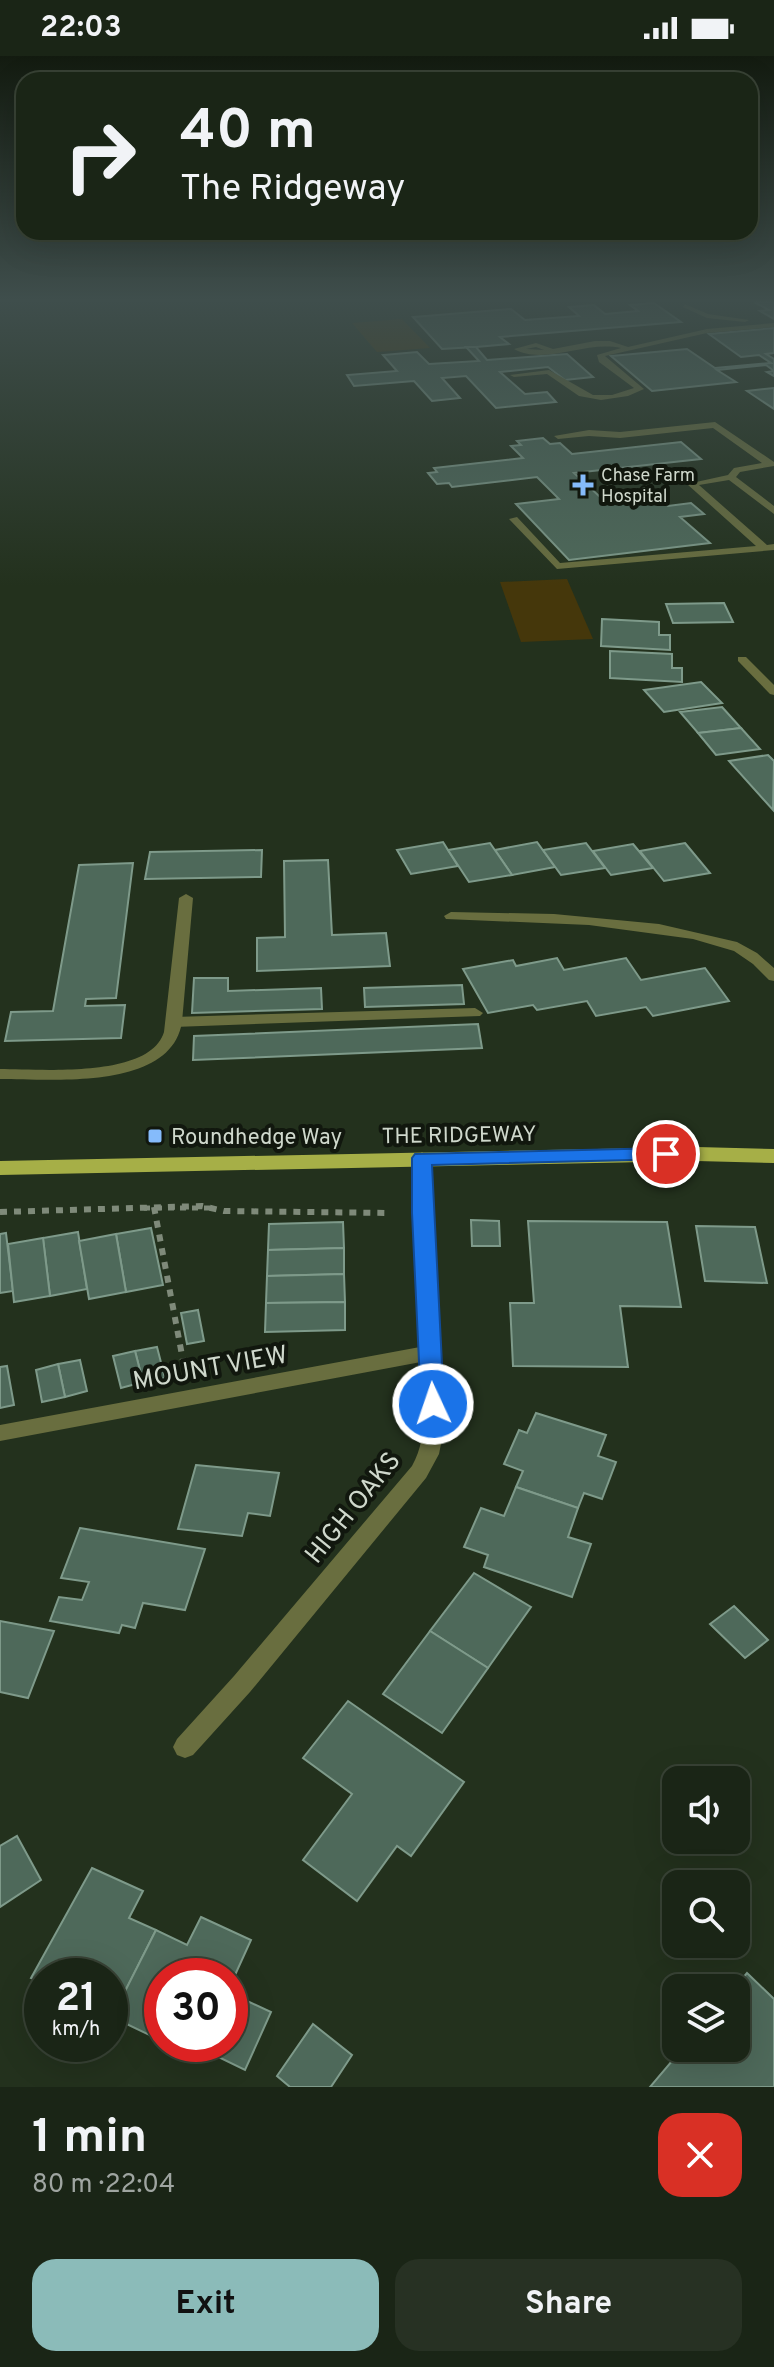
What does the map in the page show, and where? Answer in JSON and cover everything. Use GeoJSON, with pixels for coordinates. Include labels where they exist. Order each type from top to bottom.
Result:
{"type":"FeatureCollection","features":[{"type":"Feature","properties":{"kind":"main road","name":"THE RIDGEWAY"},"geometry":{"type":"LineString","coordinates":[[0,1168],[422,1158],[697,1154],[774,1156]]}},
{"type":"Feature","properties":{"kind":"street"},"geometry":{"type":"LineString","coordinates":[[588,397],[609,397]]}},
{"type":"Feature","properties":{"kind":"street"},"geometry":{"type":"LineString","coordinates":[[558,436],[589,433],[620,435],[715,425],[772,464]]}},
{"type":"Feature","properties":{"kind":"street"},"geometry":{"type":"LineString","coordinates":[[769,548],[692,484],[731,477],[737,470],[772,464]]}},
{"type":"Feature","properties":{"kind":"street"},"geometry":{"type":"LineString","coordinates":[[731,477],[774,511]]}},
{"type":"Feature","properties":{"kind":"street"},"geometry":{"type":"LineString","coordinates":[[514,519],[557,566],[769,548]]}},
{"type":"Feature","properties":{"kind":"street"},"geometry":{"type":"LineString","coordinates":[[742,659],[774,692]]}},
{"type":"Feature","properties":{"kind":"street"},"geometry":{"type":"LineString","coordinates":[[0,1074],[109,1071],[129,1067],[157,1054],[169,1042],[174,1022],[186,898]]}},
{"type":"Feature","properties":{"kind":"street"},"geometry":{"type":"LineString","coordinates":[[451,916],[529,917],[649,929],[727,943],[753,956],[774,977]]}},
{"type":"Feature","properties":{"kind":"street"},"geometry":{"type":"LineString","coordinates":[[174,1022],[475,1013]]}},
{"type":"Feature","properties":{"kind":"street","name":"HIGH OAKS"},"geometry":{"type":"LineString","coordinates":[[185,1747],[242,1684],[419,1472],[429,1454],[434,1429],[422,1213],[422,1158]]}},
{"type":"Feature","properties":{"kind":"street","name":"MOUNT VIEW"},"geometry":{"type":"LineString","coordinates":[[0,1433],[430,1353]]}},
{"type":"Feature","properties":{"kind":"path"},"geometry":{"type":"LineString","coordinates":[[0,1212],[202,1206],[224,1211],[422,1213]]}},
{"type":"Feature","properties":{"kind":"path"},"geometry":{"type":"LineString","coordinates":[[154,1207],[190,1397]]}},
{"type":"Feature","properties":{"kind":"shaded area"},"geometry":{"type":"Polygon","coordinates":[[[567,579],[593,639],[521,642],[500,582],[567,579]]]}},
{"type":"Feature","properties":{"kind":"building"},"geometry":{"type":"Polygon","coordinates":[[[428,397],[460,398],[432,401],[428,397]]]}},
{"type":"Feature","properties":{"kind":"building"},"geometry":{"type":"Polygon","coordinates":[[[485,397],[551,397],[556,402],[496,408],[485,397]]]}},
{"type":"Feature","properties":{"kind":"building"},"geometry":{"type":"Polygon","coordinates":[[[756,397],[774,397],[774,409],[756,397]]]}},
{"type":"Feature","properties":{"kind":"building"},"geometry":{"type":"Polygon","coordinates":[[[543,438],[550,444],[560,443],[572,454],[681,442],[701,459],[574,473],[599,496],[650,490],[668,506],[691,503],[704,514],[680,517],[710,543],[569,560],[516,504],[559,499],[537,477],[452,487],[449,483],[437,484],[428,473],[437,472],[434,468],[523,458],[511,446],[521,445],[517,441],[543,438]]]}},
{"type":"Feature","properties":{"kind":"building"},"geometry":{"type":"Polygon","coordinates":[[[724,603],[733,622],[673,623],[666,604],[724,603]]]}},
{"type":"Feature","properties":{"kind":"building"},"geometry":{"type":"Polygon","coordinates":[[[602,619],[659,622],[659,635],[670,635],[670,650],[601,646],[602,619]]]}},
{"type":"Feature","properties":{"kind":"building"},"geometry":{"type":"Polygon","coordinates":[[[610,651],[672,654],[672,668],[682,668],[682,682],[610,678],[610,651]]]}},
{"type":"Feature","properties":{"kind":"building"},"geometry":{"type":"Polygon","coordinates":[[[701,682],[722,703],[664,712],[644,690],[701,682]]]}},
{"type":"Feature","properties":{"kind":"building"},"geometry":{"type":"Polygon","coordinates":[[[722,707],[741,728],[698,733],[680,712],[722,707]]]}},
{"type":"Feature","properties":{"kind":"building"},"geometry":{"type":"Polygon","coordinates":[[[741,728],[760,749],[716,755],[698,733],[741,728]]]}},
{"type":"Feature","properties":{"kind":"building"},"geometry":{"type":"Polygon","coordinates":[[[768,755],[774,761],[773,810],[729,761],[768,755]]]}},
{"type":"Feature","properties":{"kind":"building"},"geometry":{"type":"Polygon","coordinates":[[[443,842],[458,866],[411,874],[397,850],[443,842]]]}},
{"type":"Feature","properties":{"kind":"building"},"geometry":{"type":"Polygon","coordinates":[[[537,842],[555,867],[512,875],[495,850],[537,842]]]}},
{"type":"Feature","properties":{"kind":"building"},"geometry":{"type":"Polygon","coordinates":[[[490,843],[512,875],[469,882],[448,850],[490,843]]]}},
{"type":"Feature","properties":{"kind":"building"},"geometry":{"type":"Polygon","coordinates":[[[586,843],[605,868],[561,875],[543,850],[586,843]]]}},
{"type":"Feature","properties":{"kind":"building"},"geometry":{"type":"Polygon","coordinates":[[[685,843],[710,873],[664,881],[640,851],[685,843]]]}},
{"type":"Feature","properties":{"kind":"building"},"geometry":{"type":"Polygon","coordinates":[[[633,844],[653,868],[611,875],[593,851],[633,844]]]}},
{"type":"Feature","properties":{"kind":"building"},"geometry":{"type":"Polygon","coordinates":[[[262,850],[261,877],[145,879],[150,852],[262,850]]]}},
{"type":"Feature","properties":{"kind":"building"},"geometry":{"type":"Polygon","coordinates":[[[328,860],[332,935],[386,933],[390,966],[257,971],[257,938],[285,937],[284,861],[328,860]]]}},
{"type":"Feature","properties":{"kind":"building"},"geometry":{"type":"Polygon","coordinates":[[[133,863],[116,998],[86,999],[85,1006],[125,1005],[121,1038],[5,1041],[11,1012],[53,1011],[79,865],[133,863]]]}},
{"type":"Feature","properties":{"kind":"building"},"geometry":{"type":"Polygon","coordinates":[[[557,958],[564,970],[626,958],[641,980],[705,968],[729,1001],[653,1016],[646,1007],[596,1016],[587,1001],[537,1010],[533,1005],[488,1013],[463,969],[513,960],[516,966],[557,958]]]}},
{"type":"Feature","properties":{"kind":"building"},"geometry":{"type":"Polygon","coordinates":[[[194,978],[228,978],[228,991],[321,988],[322,1009],[192,1013],[194,978]]]}},
{"type":"Feature","properties":{"kind":"building"},"geometry":{"type":"Polygon","coordinates":[[[462,985],[464,1004],[365,1007],[364,988],[462,985]]]}},
{"type":"Feature","properties":{"kind":"building"},"geometry":{"type":"Polygon","coordinates":[[[478,1024],[482,1048],[193,1060],[194,1036],[478,1024]]]}},
{"type":"Feature","properties":{"kind":"building"},"geometry":{"type":"Polygon","coordinates":[[[471,1220],[499,1221],[500,1246],[472,1246],[471,1220]]]}},
{"type":"Feature","properties":{"kind":"building"},"geometry":{"type":"Polygon","coordinates":[[[528,1221],[667,1222],[681,1307],[620,1306],[628,1367],[513,1366],[510,1303],[534,1303],[528,1221]]]}},
{"type":"Feature","properties":{"kind":"building"},"geometry":{"type":"Polygon","coordinates":[[[343,1222],[344,1248],[268,1250],[269,1224],[343,1222]]]}},
{"type":"Feature","properties":{"kind":"building"},"geometry":{"type":"Polygon","coordinates":[[[696,1226],[755,1227],[767,1283],[705,1281],[696,1226]]]}},
{"type":"Feature","properties":{"kind":"building"},"geometry":{"type":"Polygon","coordinates":[[[151,1228],[163,1285],[126,1292],[116,1234],[151,1228]]]}},
{"type":"Feature","properties":{"kind":"building"},"geometry":{"type":"Polygon","coordinates":[[[78,1232],[87,1289],[50,1296],[43,1238],[78,1232]]]}},
{"type":"Feature","properties":{"kind":"building"},"geometry":{"type":"Polygon","coordinates":[[[6,1233],[13,1291],[0,1293],[0,1234],[6,1233]]]}},
{"type":"Feature","properties":{"kind":"building"},"geometry":{"type":"Polygon","coordinates":[[[116,1234],[126,1292],[89,1299],[79,1241],[116,1234]]]}},
{"type":"Feature","properties":{"kind":"building"},"geometry":{"type":"Polygon","coordinates":[[[43,1238],[50,1296],[14,1302],[8,1244],[43,1238]]]}},
{"type":"Feature","properties":{"kind":"building"},"geometry":{"type":"Polygon","coordinates":[[[344,1248],[344,1274],[267,1276],[268,1250],[344,1248]]]}},
{"type":"Feature","properties":{"kind":"building"},"geometry":{"type":"Polygon","coordinates":[[[344,1274],[345,1302],[266,1303],[267,1276],[344,1274]]]}},
{"type":"Feature","properties":{"kind":"building"},"geometry":{"type":"Polygon","coordinates":[[[345,1302],[345,1330],[265,1332],[266,1303],[345,1302]]]}},
{"type":"Feature","properties":{"kind":"building"},"geometry":{"type":"Polygon","coordinates":[[[198,1310],[204,1341],[187,1344],[181,1313],[198,1310]]]}},
{"type":"Feature","properties":{"kind":"building"},"geometry":{"type":"Polygon","coordinates":[[[157,1347],[165,1378],[143,1382],[135,1351],[157,1347]]]}},
{"type":"Feature","properties":{"kind":"building"},"geometry":{"type":"Polygon","coordinates":[[[135,1351],[143,1382],[121,1388],[113,1356],[135,1351]]]}},
{"type":"Feature","properties":{"kind":"building"},"geometry":{"type":"Polygon","coordinates":[[[80,1360],[87,1391],[65,1397],[58,1364],[80,1360]]]}},
{"type":"Feature","properties":{"kind":"building"},"geometry":{"type":"Polygon","coordinates":[[[58,1364],[65,1397],[42,1402],[36,1370],[58,1364]]]}},
{"type":"Feature","properties":{"kind":"building"},"geometry":{"type":"Polygon","coordinates":[[[7,1366],[14,1405],[0,1408],[0,1367],[7,1366]]]}},
{"type":"Feature","properties":{"kind":"building"},"geometry":{"type":"Polygon","coordinates":[[[536,1413],[606,1435],[598,1456],[616,1462],[602,1499],[584,1493],[578,1508],[516,1487],[523,1471],[504,1464],[519,1430],[527,1433],[536,1413]]]}},
{"type":"Feature","properties":{"kind":"building"},"geometry":{"type":"Polygon","coordinates":[[[196,1465],[279,1473],[270,1516],[248,1513],[242,1536],[178,1529],[196,1465]]]}},
{"type":"Feature","properties":{"kind":"building"},"geometry":{"type":"Polygon","coordinates":[[[516,1487],[578,1508],[568,1537],[591,1544],[572,1597],[484,1567],[488,1555],[464,1547],[481,1508],[504,1516],[516,1487]]]}},
{"type":"Feature","properties":{"kind":"building"},"geometry":{"type":"Polygon","coordinates":[[[80,1528],[205,1549],[185,1610],[143,1603],[135,1628],[122,1625],[119,1633],[50,1621],[59,1597],[82,1600],[89,1582],[61,1578],[80,1528]]]}},
{"type":"Feature","properties":{"kind":"building"},"geometry":{"type":"Polygon","coordinates":[[[474,1573],[531,1607],[488,1668],[430,1631],[474,1573]]]}},
{"type":"Feature","properties":{"kind":"building"},"geometry":{"type":"Polygon","coordinates":[[[734,1606],[768,1640],[745,1658],[710,1624],[734,1606]]]}},
{"type":"Feature","properties":{"kind":"building"},"geometry":{"type":"Polygon","coordinates":[[[0,1621],[54,1631],[28,1698],[0,1692],[0,1621]]]}},
{"type":"Feature","properties":{"kind":"building"},"geometry":{"type":"Polygon","coordinates":[[[430,1631],[488,1668],[442,1733],[383,1694],[430,1631]]]}},
{"type":"Feature","properties":{"kind":"building"},"geometry":{"type":"Polygon","coordinates":[[[348,1701],[464,1782],[411,1856],[397,1846],[357,1901],[303,1860],[352,1794],[303,1758],[348,1701]]]}},
{"type":"Feature","properties":{"kind":"building"},"geometry":{"type":"Polygon","coordinates":[[[17,1836],[41,1880],[0,1907],[0,1846],[17,1836]]]}},
{"type":"Feature","properties":{"kind":"building"},"geometry":{"type":"Polygon","coordinates":[[[92,1868],[143,1891],[129,1918],[156,1930],[128,1985],[128,1958],[42,1958],[92,1868]]]}},
{"type":"Feature","properties":{"kind":"building"},"geometry":{"type":"Polygon","coordinates":[[[201,1917],[251,1940],[243,1958],[144,1958],[144,2032],[128,2025],[128,1985],[156,1930],[187,1945],[201,1917]]]}},
{"type":"Feature","properties":{"kind":"building"},"geometry":{"type":"Polygon","coordinates":[[[750,1976],[774,1999],[774,2087],[650,2087],[671,2062],[750,2062],[750,1976]]]}},
{"type":"Feature","properties":{"kind":"building"},"geometry":{"type":"Polygon","coordinates":[[[248,2001],[271,2012],[245,2070],[229,2062],[248,2062],[248,2001]]]}},
{"type":"Feature","properties":{"kind":"building"},"geometry":{"type":"Polygon","coordinates":[[[313,2024],[352,2055],[331,2087],[290,2087],[277,2076],[313,2024]]]}},
{"type":"Feature","properties":{"kind":"place","name":"Chase Farm Hospital"},"geometry":{"type":"Point","coordinates":[583,485]}},
{"type":"Feature","properties":{"kind":"place","name":"Roundhedge Way"},"geometry":{"type":"Point","coordinates":[155,1136]}},
{"type":"Feature","properties":{"kind":"route"},"geometry":{"type":"LineString","coordinates":[[433,1404],[422,1213],[422,1158],[666,1154]]}}]}
